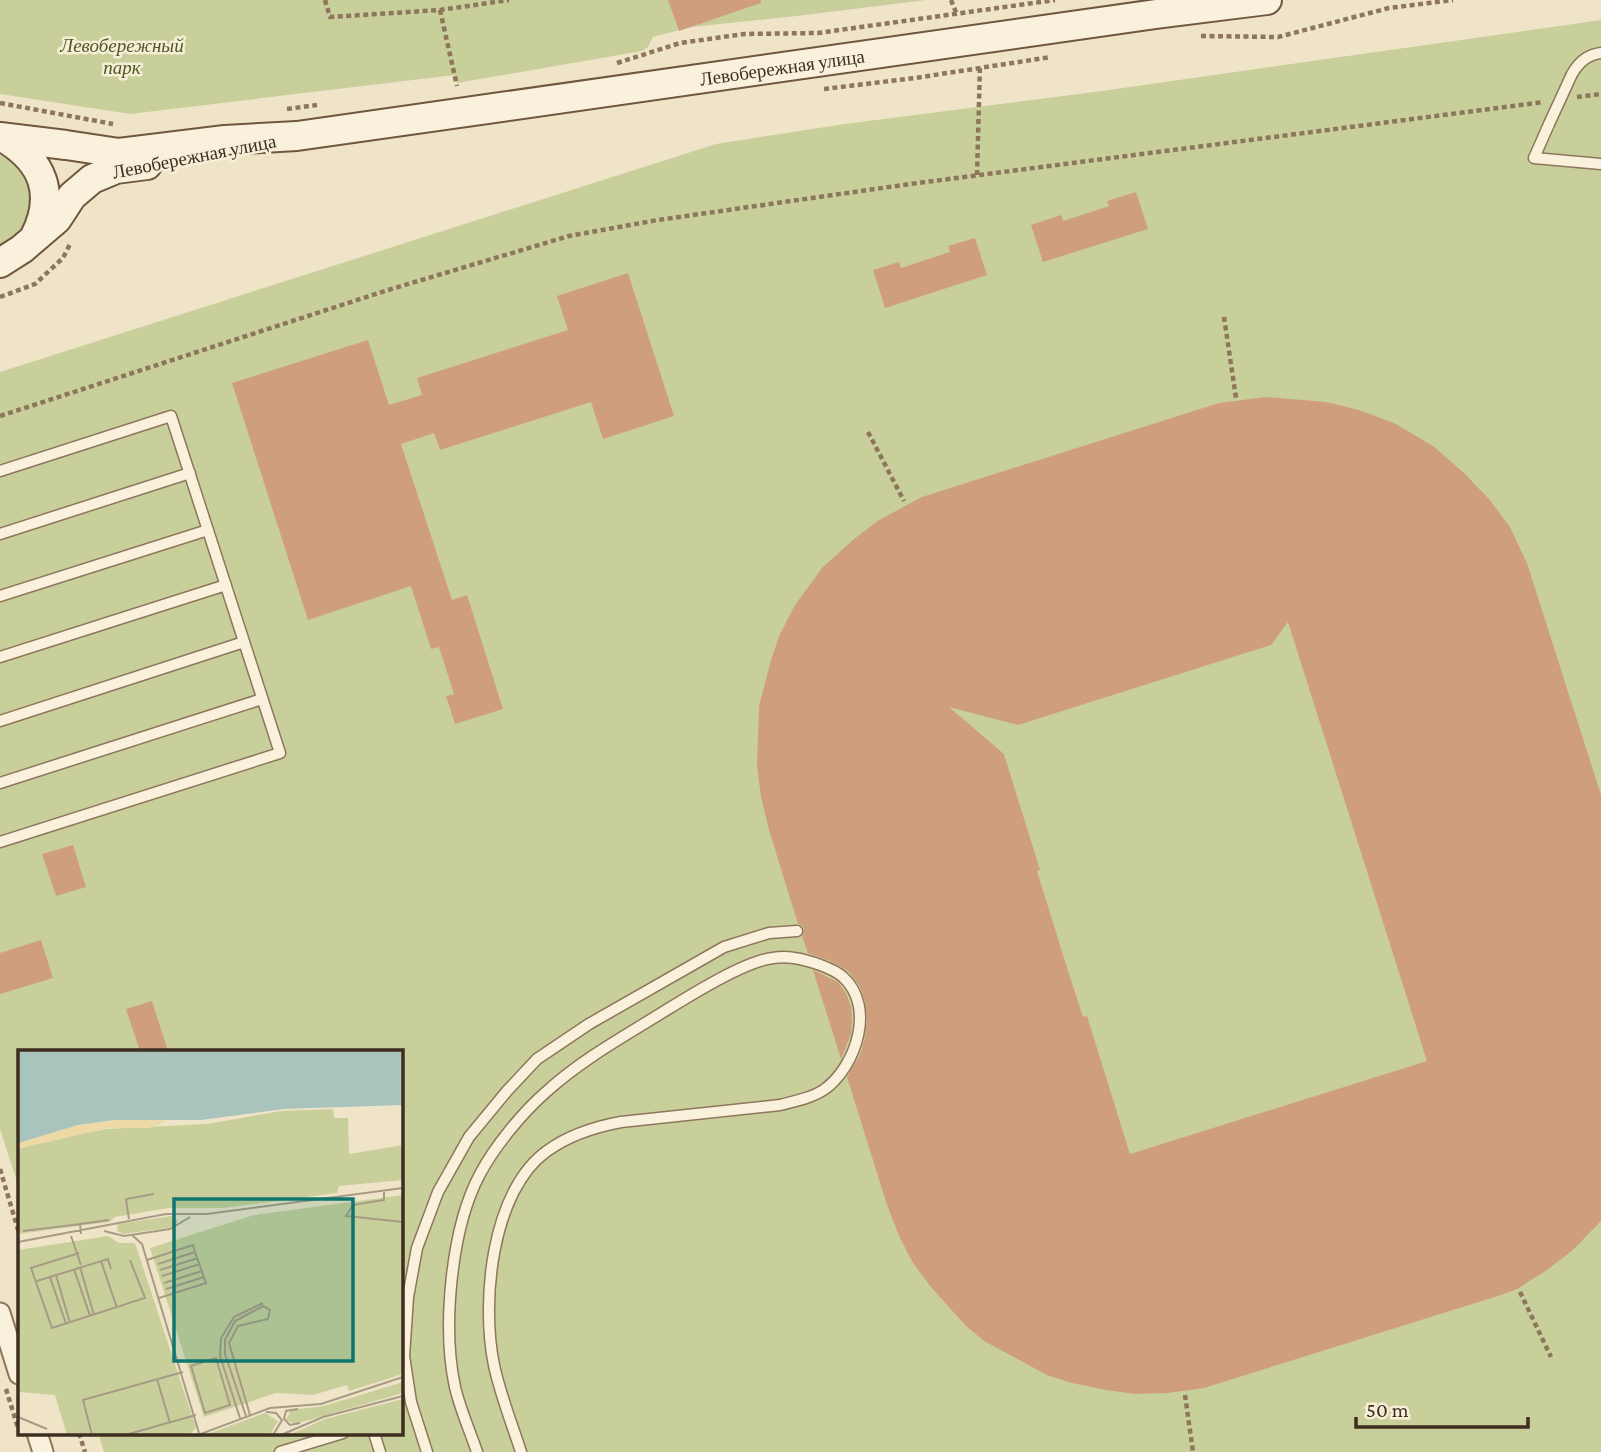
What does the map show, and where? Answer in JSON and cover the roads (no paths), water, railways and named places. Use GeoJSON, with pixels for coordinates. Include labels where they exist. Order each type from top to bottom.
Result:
{"type":"FeatureCollection","features":[{"type":"Feature","properties":{"kind":"main road","name":"Левобережная улица"},"geometry":{"type":"LineString","coordinates":[[2,138],[119,153],[225,140],[297,136],[1267,0]]}},
{"type":"Feature","properties":{"kind":"main road","name":"Левобережная улица"},"geometry":{"type":"LineString","coordinates":[[0,263],[22,249],[57,219],[72,196],[92,179],[116,169],[229,152],[297,136]]}},
{"type":"Feature","properties":{"kind":"main road"},"geometry":{"type":"LineString","coordinates":[[2,138],[19,147],[31,158],[40,173],[46,206],[34,238]]}},
{"type":"Feature","properties":{"kind":"street"},"geometry":{"type":"LineString","coordinates":[[0,1313],[12,1378]]}},
{"type":"Feature","properties":{"kind":"street"},"geometry":{"type":"LineString","coordinates":[[37,1434],[43,1452]]}},
{"type":"Feature","properties":{"kind":"lane"},"geometry":{"type":"LineString","coordinates":[[1601,53],[1580,62],[1572,74],[1534,158],[1601,164]]}},
{"type":"Feature","properties":{"kind":"lane"},"geometry":{"type":"LineString","coordinates":[[0,471],[171,416],[280,753],[0,842]]}},
{"type":"Feature","properties":{"kind":"lane"},"geometry":{"type":"LineString","coordinates":[[0,534],[190,474]]}},
{"type":"Feature","properties":{"kind":"lane"},"geometry":{"type":"LineString","coordinates":[[0,596],[208,530]]}},
{"type":"Feature","properties":{"kind":"lane"},"geometry":{"type":"LineString","coordinates":[[0,657],[226,586]]}},
{"type":"Feature","properties":{"kind":"lane"},"geometry":{"type":"LineString","coordinates":[[0,720],[244,642]]}},
{"type":"Feature","properties":{"kind":"lane"},"geometry":{"type":"LineString","coordinates":[[0,783],[262,699]]}},
{"type":"Feature","properties":{"kind":"lane"},"geometry":{"type":"LineString","coordinates":[[427,1452],[411,1402],[404,1356],[408,1297],[417,1248],[438,1192],[468,1137],[537,1059],[589,1024],[724,947],[769,933],[797,931]]}},
{"type":"Feature","properties":{"kind":"lane"},"geometry":{"type":"LineString","coordinates":[[477,1452],[455,1387],[449,1308],[455,1258],[467,1203],[480,1173],[508,1132],[544,1093],[598,1052],[749,964],[772,957],[793,958],[810,962],[842,976],[850,986],[860,1011],[859,1024],[850,1059],[836,1079],[822,1091],[780,1105],[597,1127],[570,1137],[545,1153],[526,1171],[508,1203],[496,1238],[489,1286],[488,1327],[494,1367],[521,1452]]}},
{"type":"Feature","properties":{"kind":"lane"},"geometry":{"type":"LineString","coordinates":[[280,1452],[340,1434]]}},
{"type":"Feature","properties":{"kind":"lane"},"geometry":{"type":"LineString","coordinates":[[374,1434],[380,1452]]}},
{"type":"Feature","properties":{"kind":"park label","name":"Левобережный парк"},"geometry":{"type":"Point","coordinates":[122,56]}}]}
